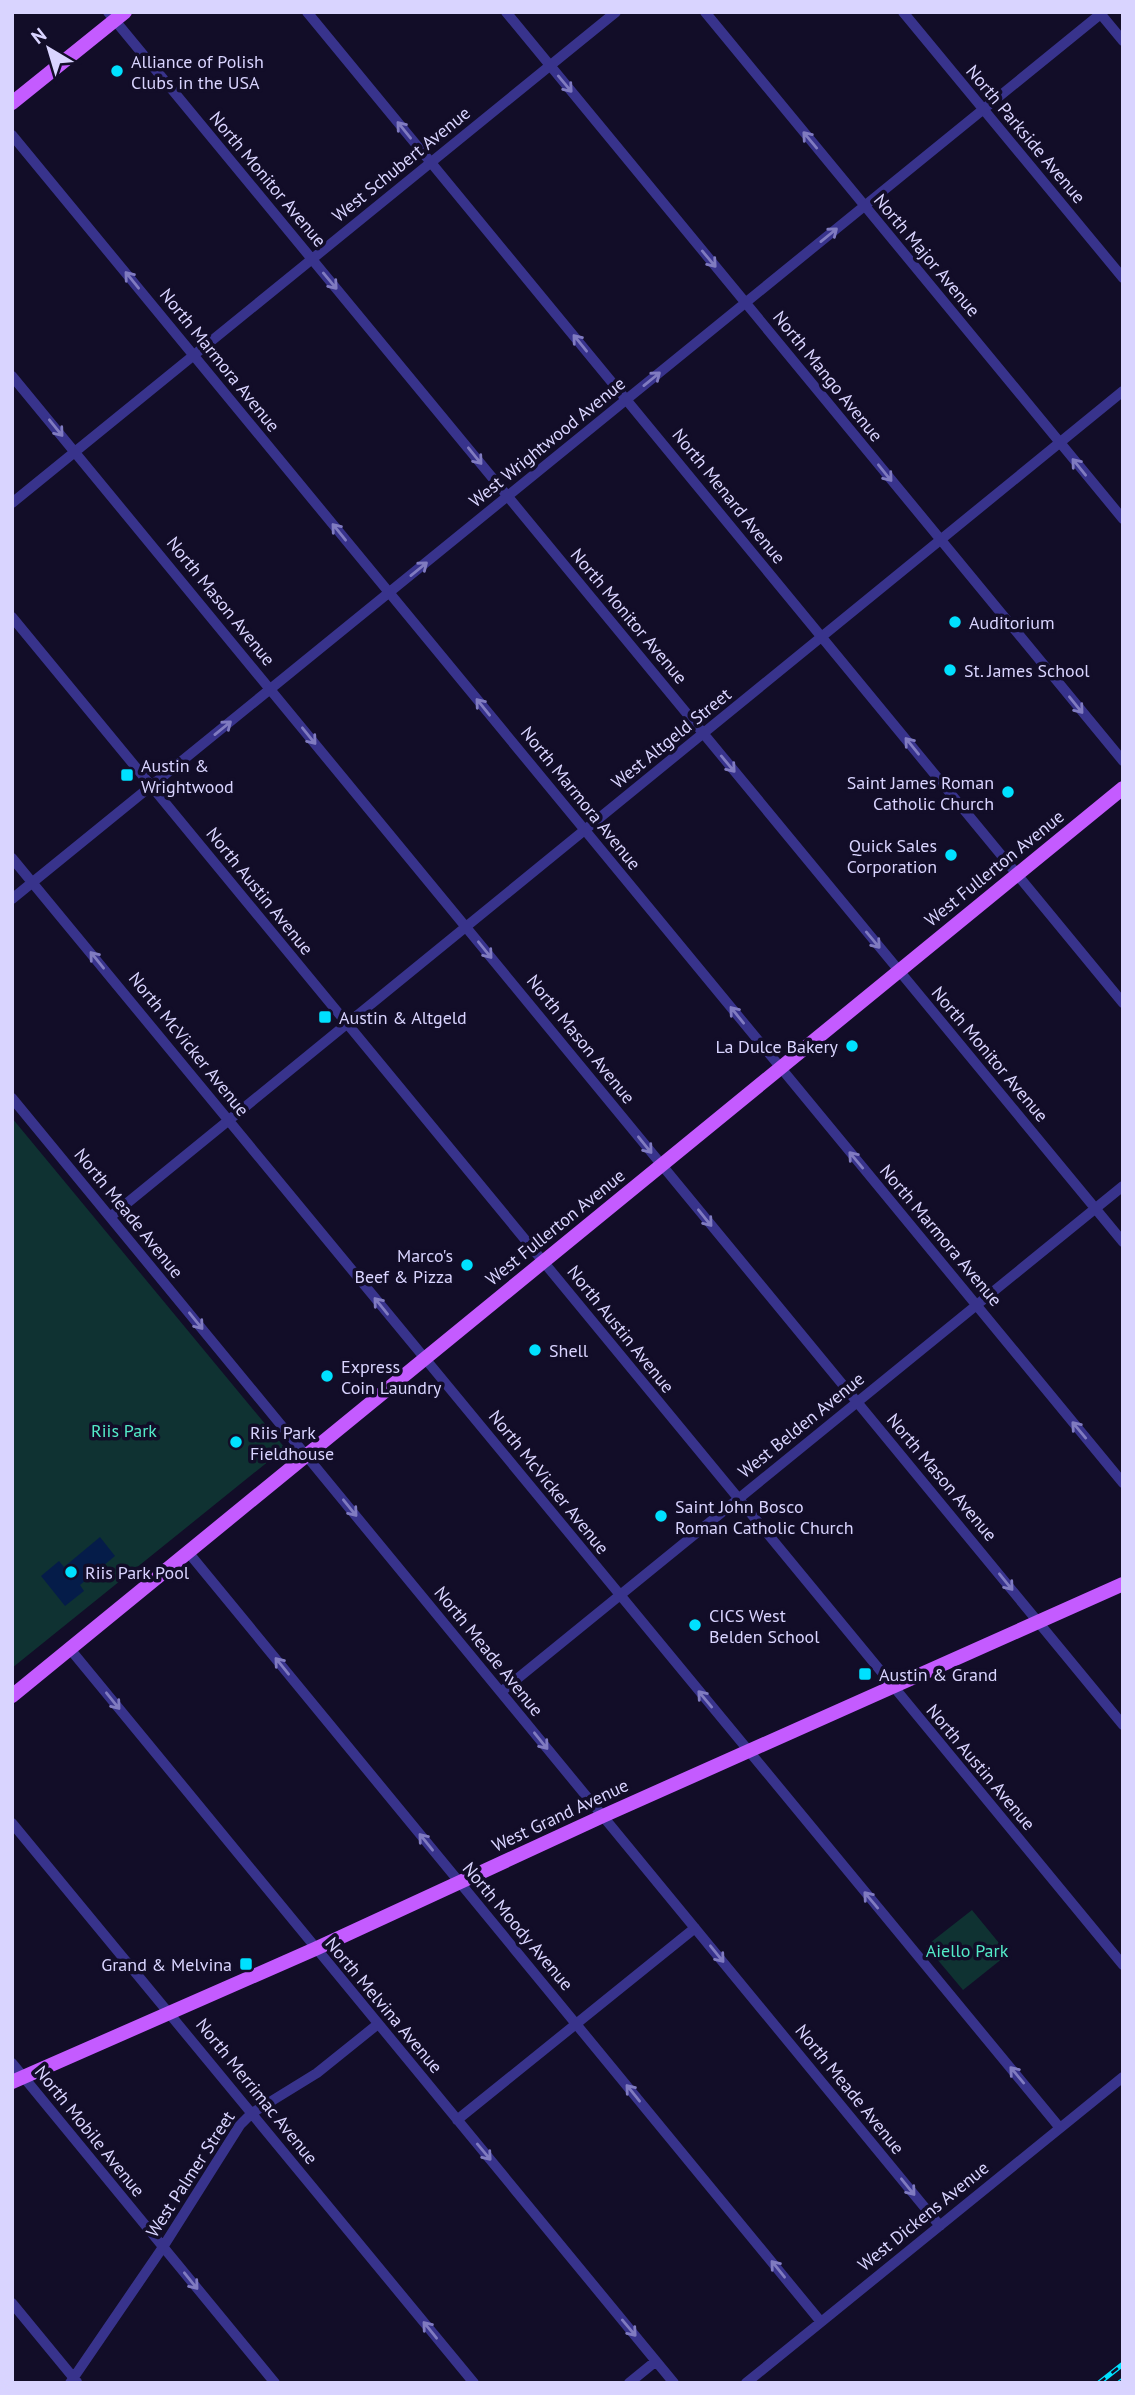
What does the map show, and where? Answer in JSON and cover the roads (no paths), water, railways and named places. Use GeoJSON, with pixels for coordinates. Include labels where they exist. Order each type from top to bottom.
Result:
{"type":"FeatureCollection","features":[{"type":"Feature","properties":{"kind":"main road"},"geometry":{"type":"LineString","coordinates":[[12,103],[116,15]]}},
{"type":"Feature","properties":{"kind":"main road","name":"West Fullerton Avenue"},"geometry":{"type":"LineString","coordinates":[[12,1696],[1123,788]]}},
{"type":"Feature","properties":{"kind":"main road","name":"West Grand Avenue"},"geometry":{"type":"LineString","coordinates":[[18,2080],[315,1949],[603,1816],[1123,1584]]}},
{"type":"Feature","properties":{"kind":"street","name":"North Menard Avenue"},"geometry":{"type":"LineString","coordinates":[[307,12],[1123,1003]]}},
{"type":"Feature","properties":{"kind":"street","name":"North Mango Avenue"},"geometry":{"type":"LineString","coordinates":[[506,12],[1123,761]]}},
{"type":"Feature","properties":{"kind":"street","name":"West Schubert Avenue"},"geometry":{"type":"LineString","coordinates":[[12,503],[616,12]]}},
{"type":"Feature","properties":{"kind":"street","name":"North Major Avenue"},"geometry":{"type":"LineString","coordinates":[[705,12],[1123,519]]}},
{"type":"Feature","properties":{"kind":"street","name":"North Parkside Avenue"},"geometry":{"type":"LineString","coordinates":[[903,12],[1123,278]]}},
{"type":"Feature","properties":{"kind":"street","name":"West Wrightwood Avenue"},"geometry":{"type":"LineString","coordinates":[[12,899],[1101,13]]}},
{"type":"Feature","properties":{"kind":"street"},"geometry":{"type":"LineString","coordinates":[[1101,13],[1123,41]]}},
{"type":"Feature","properties":{"kind":"street","name":"North Monitor Avenue"},"geometry":{"type":"LineString","coordinates":[[116,15],[312,259],[1123,1242]]}},
{"type":"Feature","properties":{"kind":"street","name":"North Marmora Avenue"},"geometry":{"type":"LineString","coordinates":[[12,135],[1123,1483]]}},
{"type":"Feature","properties":{"kind":"street","name":"North Mason Avenue"},"geometry":{"type":"LineString","coordinates":[[12,376],[1123,1726]]}},
{"type":"Feature","properties":{"kind":"street","name":"West Altgeld Street"},"geometry":{"type":"LineString","coordinates":[[110,1217],[1123,391]]}},
{"type":"Feature","properties":{"kind":"street","name":"North Austin Avenue"},"geometry":{"type":"LineString","coordinates":[[12,617],[1123,1965]]}},
{"type":"Feature","properties":{"kind":"street","name":"North McVicker Avenue"},"geometry":{"type":"LineString","coordinates":[[12,858],[1060,2127]]}},
{"type":"Feature","properties":{"kind":"street","name":"North Meade Avenue"},"geometry":{"type":"LineString","coordinates":[[12,1098],[940,2226]]}},
{"type":"Feature","properties":{"kind":"street","name":"West Belden Avenue"},"geometry":{"type":"LineString","coordinates":[[501,1692],[1123,1186]]}},
{"type":"Feature","properties":{"kind":"street","name":"North Moody Avenue"},"geometry":{"type":"LineString","coordinates":[[188,1552],[821,2322]]}},
{"type":"Feature","properties":{"kind":"street","name":"North Melvina Avenue"},"geometry":{"type":"LineString","coordinates":[[70,1649],[674,2383]]}},
{"type":"Feature","properties":{"kind":"street","name":"North Merrimac Avenue"},"geometry":{"type":"LineString","coordinates":[[12,1823],[474,2383]]}},
{"type":"Feature","properties":{"kind":"street"},"geometry":{"type":"LineString","coordinates":[[457,2120],[695,1928]]}},
{"type":"Feature","properties":{"kind":"street","name":"West Palmer Street"},"geometry":{"type":"LineString","coordinates":[[74,2381],[240,2125],[252,2113],[317,2073],[378,2024]]}},
{"type":"Feature","properties":{"kind":"street","name":"North Mobile Avenue"},"geometry":{"type":"LineString","coordinates":[[12,2063],[18,2080],[163,2247],[275,2383]]}},
{"type":"Feature","properties":{"kind":"street","name":"West Dickens Avenue"},"geometry":{"type":"LineString","coordinates":[[746,2383],[1123,2077]]}},
{"type":"Feature","properties":{"kind":"street"},"geometry":{"type":"LineString","coordinates":[[12,2303],[74,2381]]}},
{"type":"Feature","properties":{"kind":"street"},"geometry":{"type":"LineString","coordinates":[[629,2383],[656,2361]]}},
{"type":"Feature","properties":{"kind":"water","name":"Riis Park Pool"},"geometry":{"type":"Polygon","coordinates":[[[100,1537],[115,1556],[80,1585],[84,1591],[65,1606],[41,1576],[59,1561],[64,1567],[100,1537]]]}},
{"type":"Feature","properties":{"kind":"railway"},"geometry":{"type":"LineString","coordinates":[[1099,2383],[1123,2364]]}},
{"type":"Feature","properties":{"kind":"railway"},"geometry":{"type":"LineString","coordinates":[[1119,2383],[1123,2380]]}},
{"type":"Feature","properties":{"kind":"place","name":"Alliance of Polish Clubs in the USA"},"geometry":{"type":"Point","coordinates":[117,71]}},
{"type":"Feature","properties":{"kind":"place","name":"Auditorium"},"geometry":{"type":"Point","coordinates":[955,622]}},
{"type":"Feature","properties":{"kind":"place","name":"St. James School"},"geometry":{"type":"Point","coordinates":[950,670]}},
{"type":"Feature","properties":{"kind":"place","name":"Austin & Wrightwood"},"geometry":{"type":"Point","coordinates":[127,775]}},
{"type":"Feature","properties":{"kind":"place","name":"Saint James Roman Catholic Church"},"geometry":{"type":"Point","coordinates":[1008,792]}},
{"type":"Feature","properties":{"kind":"place","name":"Quick Sales Corporation"},"geometry":{"type":"Point","coordinates":[951,855]}},
{"type":"Feature","properties":{"kind":"place","name":"Austin & Altgeld"},"geometry":{"type":"Point","coordinates":[325,1017]}},
{"type":"Feature","properties":{"kind":"place","name":"La Dulce Bakery"},"geometry":{"type":"Point","coordinates":[852,1046]}},
{"type":"Feature","properties":{"kind":"place","name":"Marco's Beef & Pizza"},"geometry":{"type":"Point","coordinates":[467,1265]}},
{"type":"Feature","properties":{"kind":"place","name":"Shell"},"geometry":{"type":"Point","coordinates":[535,1350]}},
{"type":"Feature","properties":{"kind":"place","name":"Express Coin Laundry"},"geometry":{"type":"Point","coordinates":[327,1376]}},
{"type":"Feature","properties":{"kind":"place","name":"Riis Park Fieldhouse"},"geometry":{"type":"Point","coordinates":[236,1442]}},
{"type":"Feature","properties":{"kind":"place","name":"Saint John Bosco Roman Catholic Church"},"geometry":{"type":"Point","coordinates":[661,1516]}},
{"type":"Feature","properties":{"kind":"place","name":"Riis Park Pool"},"geometry":{"type":"Point","coordinates":[71,1572]}},
{"type":"Feature","properties":{"kind":"place","name":"CICS West Belden School"},"geometry":{"type":"Point","coordinates":[695,1625]}},
{"type":"Feature","properties":{"kind":"place","name":"Austin & Grand"},"geometry":{"type":"Point","coordinates":[865,1674]}},
{"type":"Feature","properties":{"kind":"place","name":"Grand & Melvina"},"geometry":{"type":"Point","coordinates":[246,1964]}},
{"type":"Feature","properties":{"kind":"park label","name":"Riis Park"},"geometry":{"type":"Point","coordinates":[124,1430]}},
{"type":"Feature","properties":{"kind":"park label","name":"Aiello Park"},"geometry":{"type":"Point","coordinates":[967,1950]}}]}
